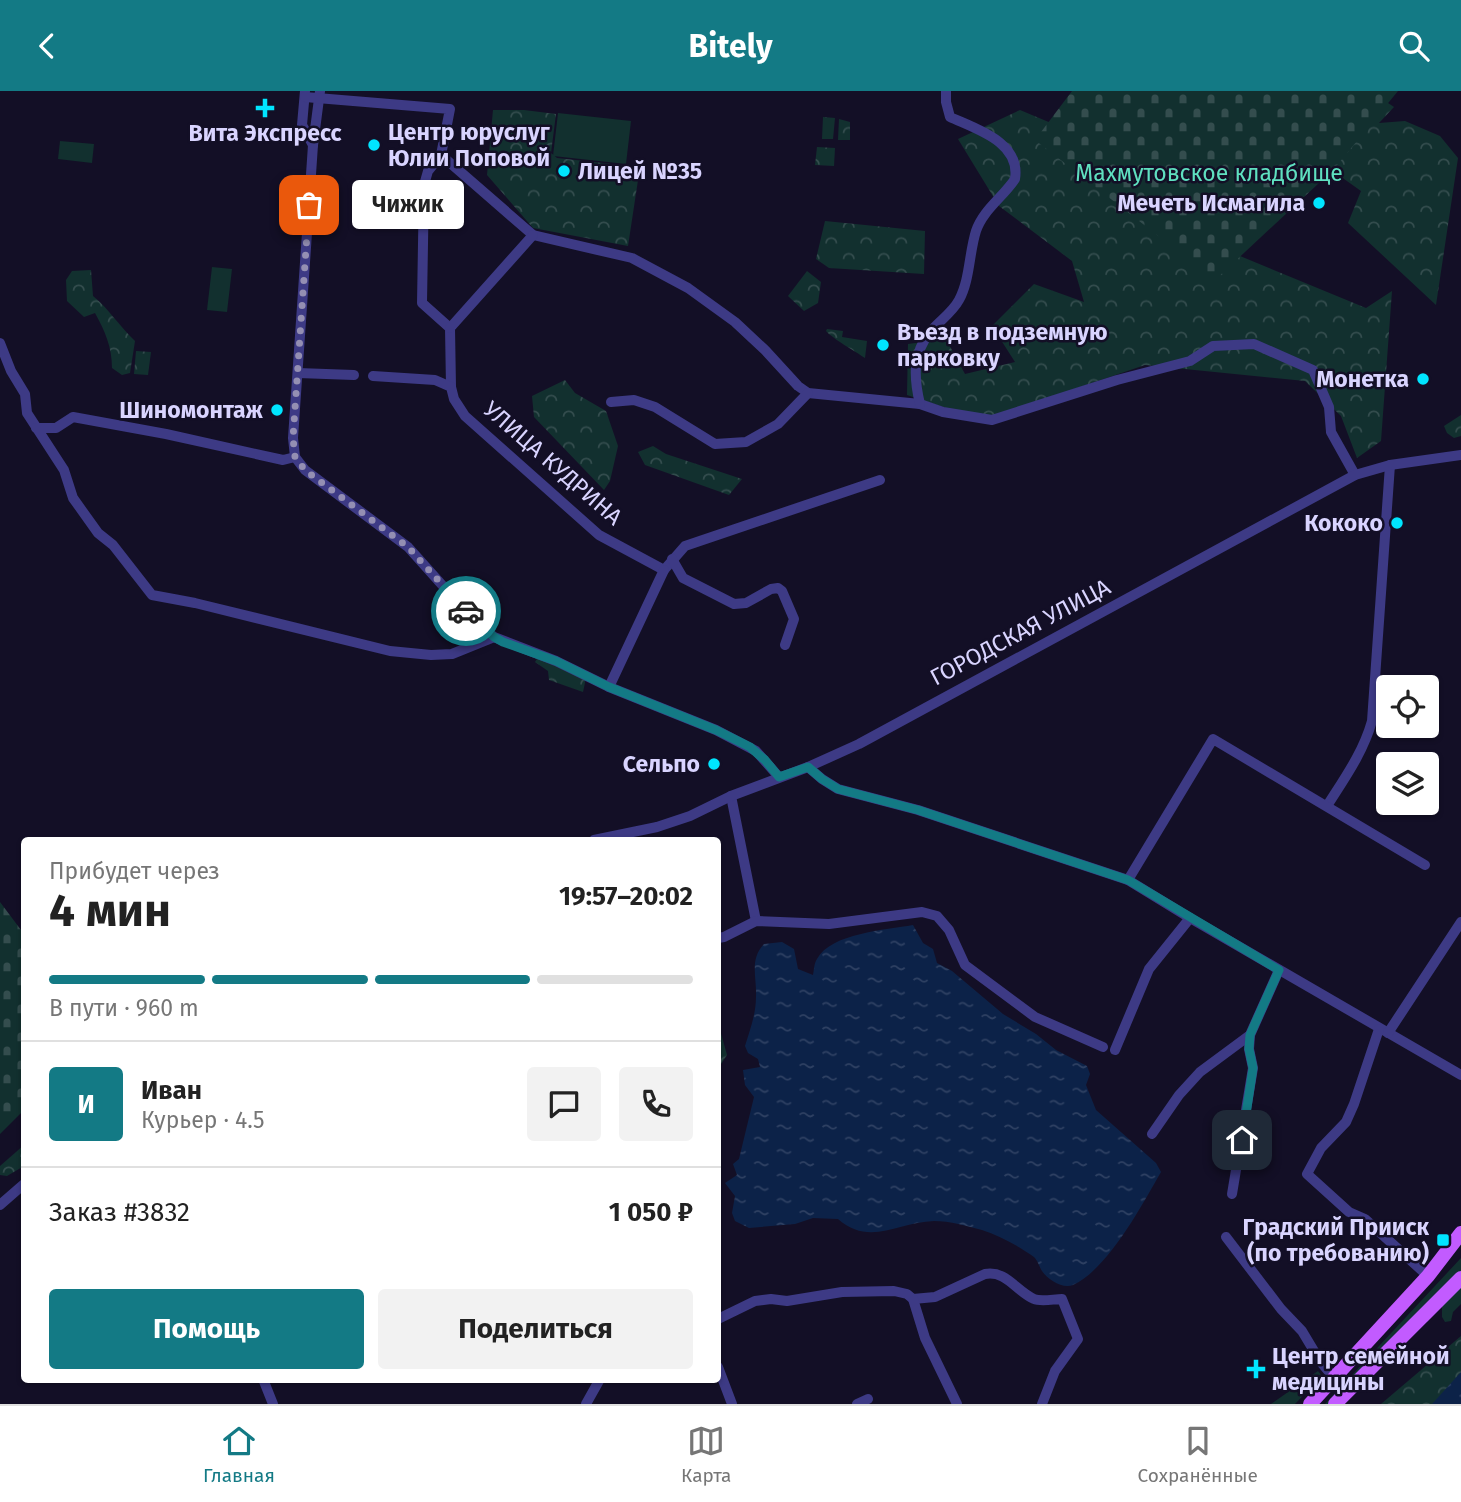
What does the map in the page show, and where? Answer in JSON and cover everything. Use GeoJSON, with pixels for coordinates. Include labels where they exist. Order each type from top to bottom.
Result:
{"type":"FeatureCollection","features":[{"type":"Feature","properties":{"kind":"main road"},"geometry":{"type":"LineString","coordinates":[[1310,1404],[1428,1276],[1461,1233]]}},
{"type":"Feature","properties":{"kind":"main road"},"geometry":{"type":"LineString","coordinates":[[1335,1404],[1461,1278]]}},
{"type":"Feature","properties":{"kind":"street"},"geometry":{"type":"LineString","coordinates":[[920,404],[915,384],[915,363],[920,348],[929,333],[960,299],[978,225],[1015,180],[1016,172],[1012,159],[990,134],[950,117],[946,91]]}},
{"type":"Feature","properties":{"kind":"street"},"geometry":{"type":"LineString","coordinates":[[313,145],[303,125],[305,94],[450,109],[442,155],[428,171],[424,185],[422,303],[450,328]]}},
{"type":"Feature","properties":{"kind":"street"},"geometry":{"type":"LineString","coordinates":[[319,95],[313,145],[293,438],[295,457],[319,482],[408,547],[470,615],[494,637],[716,730],[750,747],[779,777]]}},
{"type":"Feature","properties":{"kind":"street"},"geometry":{"type":"LineString","coordinates":[[442,155],[533,235],[632,258],[688,288],[736,322],[808,393],[920,404],[943,412],[992,420],[1117,380],[1189,361],[1213,346],[1254,344],[1313,370],[1329,407],[1331,432],[1355,475]]}},
{"type":"Feature","properties":{"kind":"street"},"geometry":{"type":"LineString","coordinates":[[373,376],[435,380],[451,387],[450,328],[533,235]]}},
{"type":"Feature","properties":{"kind":"street"},"geometry":{"type":"LineString","coordinates":[[0,343],[11,371],[25,394],[27,413],[64,470],[73,498],[98,533],[113,545],[152,595],[390,651],[431,656],[452,654],[494,637]]}},
{"type":"Feature","properties":{"kind":"street"},"geometry":{"type":"LineString","coordinates":[[435,380],[451,370]]}},
{"type":"Feature","properties":{"kind":"street"},"geometry":{"type":"LineString","coordinates":[[298,373],[354,375]]}},
{"type":"Feature","properties":{"kind":"street","name":"УЛИЦА КУДРИНА"},"geometry":{"type":"LineString","coordinates":[[451,387],[454,399],[465,416],[599,535],[664,569]]}},
{"type":"Feature","properties":{"kind":"street"},"geometry":{"type":"LineString","coordinates":[[611,402],[634,400],[655,407],[715,444],[746,442],[778,424],[808,393]]}},
{"type":"Feature","properties":{"kind":"street"},"geometry":{"type":"LineString","coordinates":[[36,428],[56,428],[73,417],[283,460],[295,457]]}},
{"type":"Feature","properties":{"kind":"street","name":"ГОРОДСКАЯ УЛИЦА"},"geometry":{"type":"LineString","coordinates":[[609,837],[657,827],[690,816],[731,796],[808,767],[859,744],[1355,475],[1390,465],[1461,455]]}},
{"type":"Feature","properties":{"kind":"street"},"geometry":{"type":"LineString","coordinates":[[1327,807],[1367,739],[1372,721],[1390,465]]}},
{"type":"Feature","properties":{"kind":"street"},"geometry":{"type":"LineString","coordinates":[[609,687],[664,569],[685,546],[880,480]]}},
{"type":"Feature","properties":{"kind":"street"},"geometry":{"type":"LineString","coordinates":[[672,559],[683,578],[734,604],[746,603],[771,589],[778,588],[782,591],[794,619],[785,645]]}},
{"type":"Feature","properties":{"kind":"street"},"geometry":{"type":"LineString","coordinates":[[1128,880],[1213,739],[1425,865]]}},
{"type":"Feature","properties":{"kind":"street"},"geometry":{"type":"LineString","coordinates":[[808,767],[838,789],[918,810],[1128,880],[1461,1075]]}},
{"type":"Feature","properties":{"kind":"street"},"geometry":{"type":"LineString","coordinates":[[731,796],[755,921]]}},
{"type":"Feature","properties":{"kind":"street"},"geometry":{"type":"LineString","coordinates":[[721,937],[755,921],[829,924],[922,912],[937,916],[949,930],[965,965],[1035,1017],[1109,1048],[1149,969],[1190,918]]}},
{"type":"Feature","properties":{"kind":"street"},"geometry":{"type":"LineString","coordinates":[[1428,1276],[1365,1219],[1349,1212],[1307,1174],[1321,1148],[1346,1122],[1384,1031],[1461,922]]}},
{"type":"Feature","properties":{"kind":"street"},"geometry":{"type":"LineString","coordinates":[[1232,1194],[1253,1068],[1249,1049],[1250,1035],[1279,970]]}},
{"type":"Feature","properties":{"kind":"street"},"geometry":{"type":"LineString","coordinates":[[1152,1134],[1179,1095],[1200,1072],[1250,1035]]}},
{"type":"Feature","properties":{"kind":"street"},"geometry":{"type":"LineString","coordinates":[[0,1205],[21,1187]]}},
{"type":"Feature","properties":{"kind":"street"},"geometry":{"type":"LineString","coordinates":[[1226,1237],[1281,1310],[1302,1331],[1320,1361],[1335,1379]]}},
{"type":"Feature","properties":{"kind":"street"},"geometry":{"type":"LineString","coordinates":[[913,1300],[935,1297],[993,1272],[1035,1300],[1062,1299],[1078,1339],[1055,1371],[1042,1404]]}},
{"type":"Feature","properties":{"kind":"street"},"geometry":{"type":"LineString","coordinates":[[721,1318],[755,1301],[787,1301],[842,1292],[894,1291],[907,1294],[913,1300],[925,1338],[957,1404]]}},
{"type":"Feature","properties":{"kind":"street"},"geometry":{"type":"LineString","coordinates":[[721,1375],[732,1404]]}},
{"type":"Feature","properties":{"kind":"street"},"geometry":{"type":"LineString","coordinates":[[265,1383],[273,1404]]}},
{"type":"Feature","properties":{"kind":"street"},"geometry":{"type":"LineString","coordinates":[[586,1404],[598,1383]]}},
{"type":"Feature","properties":{"kind":"green space","name":"Махмутовское кладбище"},"geometry":{"type":"Polygon","coordinates":[[[1072,91],[1398,91],[1334,169],[1215,280],[1035,140],[1072,91]]]}},
{"type":"Feature","properties":{"kind":"green space"},"geometry":{"type":"Polygon","coordinates":[[[1370,91],[1394,107],[1379,123],[1405,121],[1440,136],[1458,158],[1436,305],[1348,223],[1361,191],[1330,169],[1240,256],[1366,308],[1392,291],[1381,441],[1357,458],[1341,416],[1305,381],[1145,365],[983,420],[907,395],[908,344],[946,339],[965,374],[1015,362],[992,326],[1034,284],[1084,302],[1072,261],[999,206],[958,139],[1020,110],[1051,123],[1370,91]]]}},
{"type":"Feature","properties":{"kind":"green space","name":"Лицей №35"},"geometry":{"type":"Polygon","coordinates":[[[493,110],[556,114],[551,153],[557,158],[640,167],[628,246],[533,228],[487,175],[493,110]]]}},
{"type":"Feature","properties":{"kind":"green space"},"geometry":{"type":"Polygon","coordinates":[[[558,113],[631,121],[626,164],[553,156],[558,113]]]}},
{"type":"Feature","properties":{"kind":"green space"},"geometry":{"type":"Polygon","coordinates":[[[823,117],[835,118],[833,139],[822,139],[823,117]]]}},
{"type":"Feature","properties":{"kind":"green space"},"geometry":{"type":"Polygon","coordinates":[[[839,119],[850,122],[850,140],[838,140],[839,119]]]}},
{"type":"Feature","properties":{"kind":"green space"},"geometry":{"type":"Polygon","coordinates":[[[60,141],[94,144],[92,163],[58,159],[60,141]]]}},
{"type":"Feature","properties":{"kind":"green space"},"geometry":{"type":"Polygon","coordinates":[[[817,147],[835,148],[834,166],[815,165],[817,147]]]}},
{"type":"Feature","properties":{"kind":"green space"},"geometry":{"type":"Polygon","coordinates":[[[825,221],[925,231],[924,274],[829,268],[816,259],[825,221]]]}},
{"type":"Feature","properties":{"kind":"green space"},"geometry":{"type":"Polygon","coordinates":[[[212,267],[232,269],[227,312],[207,310],[212,267]]]}},
{"type":"Feature","properties":{"kind":"green space"},"geometry":{"type":"Polygon","coordinates":[[[91,270],[93,296],[135,341],[130,373],[122,375],[112,368],[107,339],[95,313],[84,317],[67,301],[66,280],[72,271],[91,270]]]}},
{"type":"Feature","properties":{"kind":"green space"},"geometry":{"type":"Polygon","coordinates":[[[807,271],[821,282],[818,303],[804,311],[788,296],[807,271]]]}},
{"type":"Feature","properties":{"kind":"green space"},"geometry":{"type":"Polygon","coordinates":[[[827,329],[843,331],[842,337],[867,341],[865,358],[834,338],[827,329]]]}},
{"type":"Feature","properties":{"kind":"green space"},"geometry":{"type":"Polygon","coordinates":[[[136,351],[151,352],[148,375],[134,374],[136,351]]]}},
{"type":"Feature","properties":{"kind":"green space"},"geometry":{"type":"Polygon","coordinates":[[[565,380],[575,393],[606,411],[618,446],[610,481],[604,490],[534,417],[532,396],[565,380]]]}},
{"type":"Feature","properties":{"kind":"green space"},"geometry":{"type":"Polygon","coordinates":[[[1461,415],[1461,436],[1454,438],[1447,433],[1444,426],[1461,415]]]}},
{"type":"Feature","properties":{"kind":"green space"},"geometry":{"type":"Polygon","coordinates":[[[653,446],[666,454],[742,479],[729,495],[645,465],[638,452],[653,446]]]}},
{"type":"Feature","properties":{"kind":"green space"},"geometry":{"type":"Polygon","coordinates":[[[538,657],[586,678],[583,692],[549,680],[548,671],[535,662],[538,657]]]}},
{"type":"Feature","properties":{"kind":"green space"},"geometry":{"type":"Polygon","coordinates":[[[0,902],[21,930],[21,1113],[0,1134],[0,902]]]}},
{"type":"Feature","properties":{"kind":"green space"},"geometry":{"type":"Polygon","coordinates":[[[721,1034],[727,1055],[721,1064],[721,1034]]]}},
{"type":"Feature","properties":{"kind":"green space"},"geometry":{"type":"Polygon","coordinates":[[[21,1148],[21,1168],[7,1176],[0,1175],[0,1166],[21,1148]]]}},
{"type":"Feature","properties":{"kind":"green space"},"geometry":{"type":"Polygon","coordinates":[[[1461,1258],[1461,1273],[1333,1404],[1325,1404],[1461,1258]]]}},
{"type":"Feature","properties":{"kind":"green space"},"geometry":{"type":"Polygon","coordinates":[[[1461,1286],[1461,1304],[1453,1312],[1451,1321],[1445,1322],[1442,1305],[1461,1286]]]}},
{"type":"Feature","properties":{"kind":"green space"},"geometry":{"type":"Polygon","coordinates":[[[1461,1336],[1461,1404],[1381,1404],[1461,1336]]]}},
{"type":"Feature","properties":{"kind":"green space"},"geometry":{"type":"Polygon","coordinates":[[[1318,1371],[1322,1376],[1295,1404],[1271,1404],[1318,1371]]]}},
{"type":"Feature","properties":{"kind":"water"},"geometry":{"type":"Polygon","coordinates":[[[913,925],[923,943],[933,949],[937,963],[952,971],[1003,1014],[1056,1050],[1087,1066],[1090,1074],[1086,1085],[1096,1110],[1156,1163],[1161,1172],[1111,1251],[1086,1277],[1073,1285],[1060,1285],[1052,1280],[1042,1271],[1034,1257],[996,1235],[952,1223],[921,1222],[873,1232],[850,1227],[838,1219],[813,1218],[795,1224],[749,1228],[735,1221],[732,1213],[735,1196],[725,1183],[737,1175],[733,1164],[739,1159],[754,1097],[745,1085],[743,1070],[760,1067],[758,1059],[748,1053],[745,1046],[755,1010],[755,963],[759,950],[764,944],[782,942],[794,949],[798,969],[813,975],[817,959],[834,943],[860,934],[913,925]]]}},
{"type":"Feature","properties":{"kind":"water"},"geometry":{"type":"Polygon","coordinates":[[[1461,1372],[1461,1404],[1432,1404],[1461,1372]]]}},
{"type":"Feature","properties":{"kind":"way so far"},"geometry":{"type":"LineString","coordinates":[[309,205],[293,438],[295,457],[319,482],[408,547],[466,611]]}},
{"type":"Feature","properties":{"kind":"place","name":"Вита Экспресс"},"geometry":{"type":"Point","coordinates":[265,108]}},
{"type":"Feature","properties":{"kind":"place","name":"Центр юруслуг Юлии Поповой"},"geometry":{"type":"Point","coordinates":[374,145]}},
{"type":"Feature","properties":{"kind":"place","name":"Лицей №35"},"geometry":{"type":"Point","coordinates":[564,171]}},
{"type":"Feature","properties":{"kind":"place","name":"Мечеть Исмагила"},"geometry":{"type":"Point","coordinates":[1319,203]}},
{"type":"Feature","properties":{"kind":"place","name":"Чижик"},"geometry":{"type":"Point","coordinates":[309,205]}},
{"type":"Feature","properties":{"kind":"place","name":"Въезд в подземную парковку"},"geometry":{"type":"Point","coordinates":[883,345]}},
{"type":"Feature","properties":{"kind":"place","name":"Монетка"},"geometry":{"type":"Point","coordinates":[1423,379]}},
{"type":"Feature","properties":{"kind":"place","name":"Шиномонтаж"},"geometry":{"type":"Point","coordinates":[277,410]}},
{"type":"Feature","properties":{"kind":"place","name":"Кококо"},"geometry":{"type":"Point","coordinates":[1397,523]}},
{"type":"Feature","properties":{"kind":"place","name":"Сельпо"},"geometry":{"type":"Point","coordinates":[714,764]}},
{"type":"Feature","properties":{"kind":"place","name":"Градский Прииск (по требованию)"},"geometry":{"type":"Point","coordinates":[1443,1240]}},
{"type":"Feature","properties":{"kind":"place","name":"Центр семейной медицины"},"geometry":{"type":"Point","coordinates":[1256,1369]}},
{"type":"Feature","properties":{"kind":"route"},"geometry":{"type":"LineString","coordinates":[[466,611],[503,642],[556,661],[609,687],[716,730],[750,747],[779,777],[808,767],[838,789],[918,810],[1128,880],[1279,970],[1250,1035],[1249,1049],[1253,1068],[1242,1140]]}}]}
